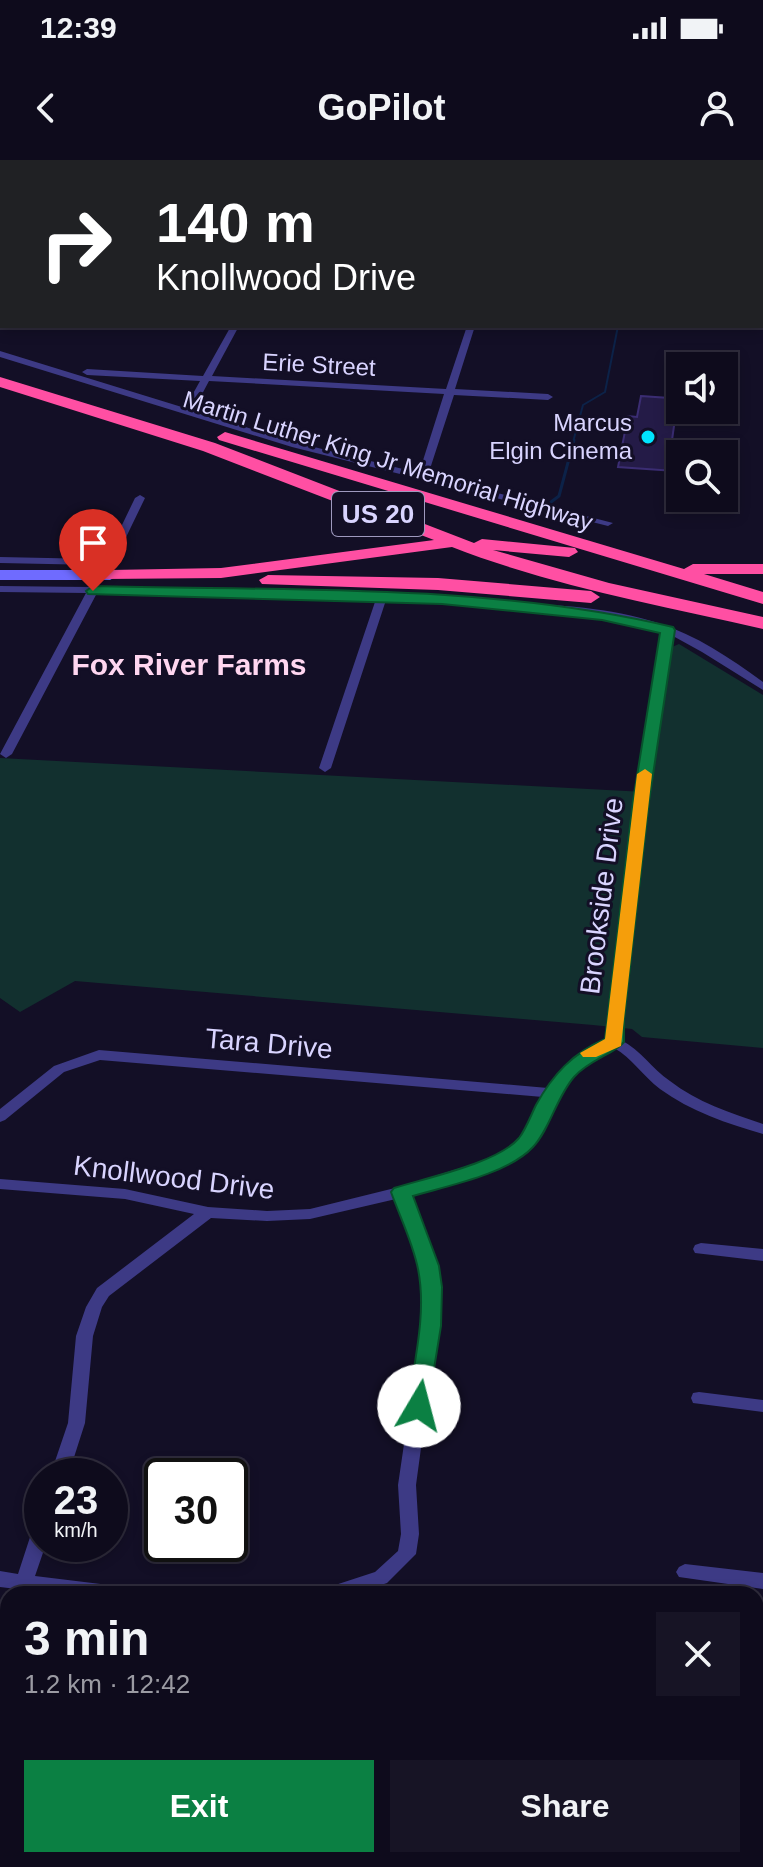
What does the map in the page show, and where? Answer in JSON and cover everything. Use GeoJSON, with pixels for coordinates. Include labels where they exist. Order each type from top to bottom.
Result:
{"type":"FeatureCollection","features":[{"type":"Feature","properties":{"kind":"highway","name":"Martin Luther King Jr Memorial Highway"},"geometry":{"type":"LineString","coordinates":[[0,370],[763,597]]}},
{"type":"Feature","properties":{"kind":"highway","name":"Martin Luther King Jr Memorial Highway"},"geometry":{"type":"LineString","coordinates":[[0,382],[209,447],[491,556],[763,626]]}},
{"type":"Feature","properties":{"kind":"highway"},"geometry":{"type":"LineString","coordinates":[[110,575],[236,571],[418,546],[497,544],[597,557],[763,597]]}},
{"type":"Feature","properties":{"kind":"highway"},"geometry":{"type":"LineString","coordinates":[[631,558],[763,597]]}},
{"type":"Feature","properties":{"kind":"highway"},"geometry":{"type":"LineString","coordinates":[[671,569],[763,569]]}},
{"type":"Feature","properties":{"kind":"highway"},"geometry":{"type":"LineString","coordinates":[[110,575],[507,588],[626,602],[763,626]]}},
{"type":"Feature","properties":{"kind":"main road"},"geometry":{"type":"LineString","coordinates":[[0,575],[110,575]]}},
{"type":"Feature","properties":{"kind":"street"},"geometry":{"type":"LineString","coordinates":[[188,412],[234,328]]}},
{"type":"Feature","properties":{"kind":"street"},"geometry":{"type":"LineString","coordinates":[[422,478],[470,328]]}},
{"type":"Feature","properties":{"kind":"street"},"geometry":{"type":"LineString","coordinates":[[0,354],[295,445],[608,523]]}},
{"type":"Feature","properties":{"kind":"street","name":"Erie Street"},"geometry":{"type":"LineString","coordinates":[[87,372],[548,397]]}},
{"type":"Feature","properties":{"kind":"street"},"geometry":{"type":"LineString","coordinates":[[0,560],[96,562],[112,556],[140,498]]}},
{"type":"Feature","properties":{"kind":"street"},"geometry":{"type":"LineString","coordinates":[[0,589],[382,597],[573,612],[668,630],[763,687]]}},
{"type":"Feature","properties":{"kind":"street"},"geometry":{"type":"LineString","coordinates":[[6,754],[93,591]]}},
{"type":"Feature","properties":{"kind":"street"},"geometry":{"type":"LineString","coordinates":[[325,768],[382,597]]}},
{"type":"Feature","properties":{"kind":"street","name":"Brookside Drive"},"geometry":{"type":"LineString","coordinates":[[614,1042],[614,1019],[641,801],[668,630]]}},
{"type":"Feature","properties":{"kind":"street"},"geometry":{"type":"LineString","coordinates":[[614,1042],[631,1048],[640,1062],[667,1087],[718,1113],[763,1129]]}},
{"type":"Feature","properties":{"kind":"street","name":"Knollwood Drive"},"geometry":{"type":"LineString","coordinates":[[0,1184],[125,1194],[208,1212],[267,1216],[310,1214],[401,1192],[498,1162],[526,1143],[552,1093],[587,1054],[614,1042]]}},
{"type":"Feature","properties":{"kind":"street","name":"Tara Drive"},"geometry":{"type":"LineString","coordinates":[[0,1117],[59,1069],[99,1055],[552,1093]]}},
{"type":"Feature","properties":{"kind":"street"},"geometry":{"type":"LineString","coordinates":[[356,1586],[381,1578],[407,1554],[410,1534],[407,1485],[432,1308],[428,1266],[401,1192]]}},
{"type":"Feature","properties":{"kind":"street"},"geometry":{"type":"LineString","coordinates":[[65,1458],[78,1416],[81,1347],[91,1309],[103,1292],[208,1212]]}},
{"type":"Feature","properties":{"kind":"street"},"geometry":{"type":"LineString","coordinates":[[701,1249],[763,1255]]}},
{"type":"Feature","properties":{"kind":"street"},"geometry":{"type":"LineString","coordinates":[[699,1398],[763,1406]]}},
{"type":"Feature","properties":{"kind":"street"},"geometry":{"type":"LineString","coordinates":[[24,1582],[31,1562]]}},
{"type":"Feature","properties":{"kind":"street"},"geometry":{"type":"LineString","coordinates":[[685,1572],[763,1581]]}},
{"type":"Feature","properties":{"kind":"street"},"geometry":{"type":"LineString","coordinates":[[0,1579],[55,1586]]}},
{"type":"Feature","properties":{"kind":"green space"},"geometry":{"type":"Polygon","coordinates":[[[679,644],[763,695],[763,1048],[642,1037],[632,1029],[593,1025],[75,981],[20,1012],[0,998],[0,758],[645,792],[672,647],[679,644]]]}},
{"type":"Feature","properties":{"kind":"building","name":"Marcus Elgin Cinema"},"geometry":{"type":"Polygon","coordinates":[[[641,396],[666,398],[666,424],[674,424],[672,440],[666,440],[666,470],[618,467],[628,416],[637,417],[641,396]]]}},
{"type":"Feature","properties":{"kind":"waterway"},"geometry":{"type":"LineString","coordinates":[[573,442],[583,405],[605,392],[618,328]]}},
{"type":"Feature","properties":{"kind":"waterway"},"geometry":{"type":"LineString","coordinates":[[551,502],[559,496],[574,440]]}},
{"type":"Feature","properties":{"kind":"slow traffic"},"geometry":{"type":"LineString","coordinates":[[590,1053],[614,1042],[614,1019],[645,774]]}},
{"type":"Feature","properties":{"kind":"place","name":"Marcus Elgin Cinema"},"geometry":{"type":"Point","coordinates":[648,437]}},
{"type":"Feature","properties":{"kind":"district","name":"Fox River Farms"},"geometry":{"type":"Point","coordinates":[189,665]}},
{"type":"Feature","properties":{"kind":"route"},"geometry":{"type":"LineString","coordinates":[[93,591],[442,600],[602,615],[668,630],[641,801],[614,1019],[614,1042],[587,1054],[568,1073],[552,1093],[526,1143],[483,1169],[401,1192],[428,1266],[431,1287],[432,1308],[419,1406]]}}]}
